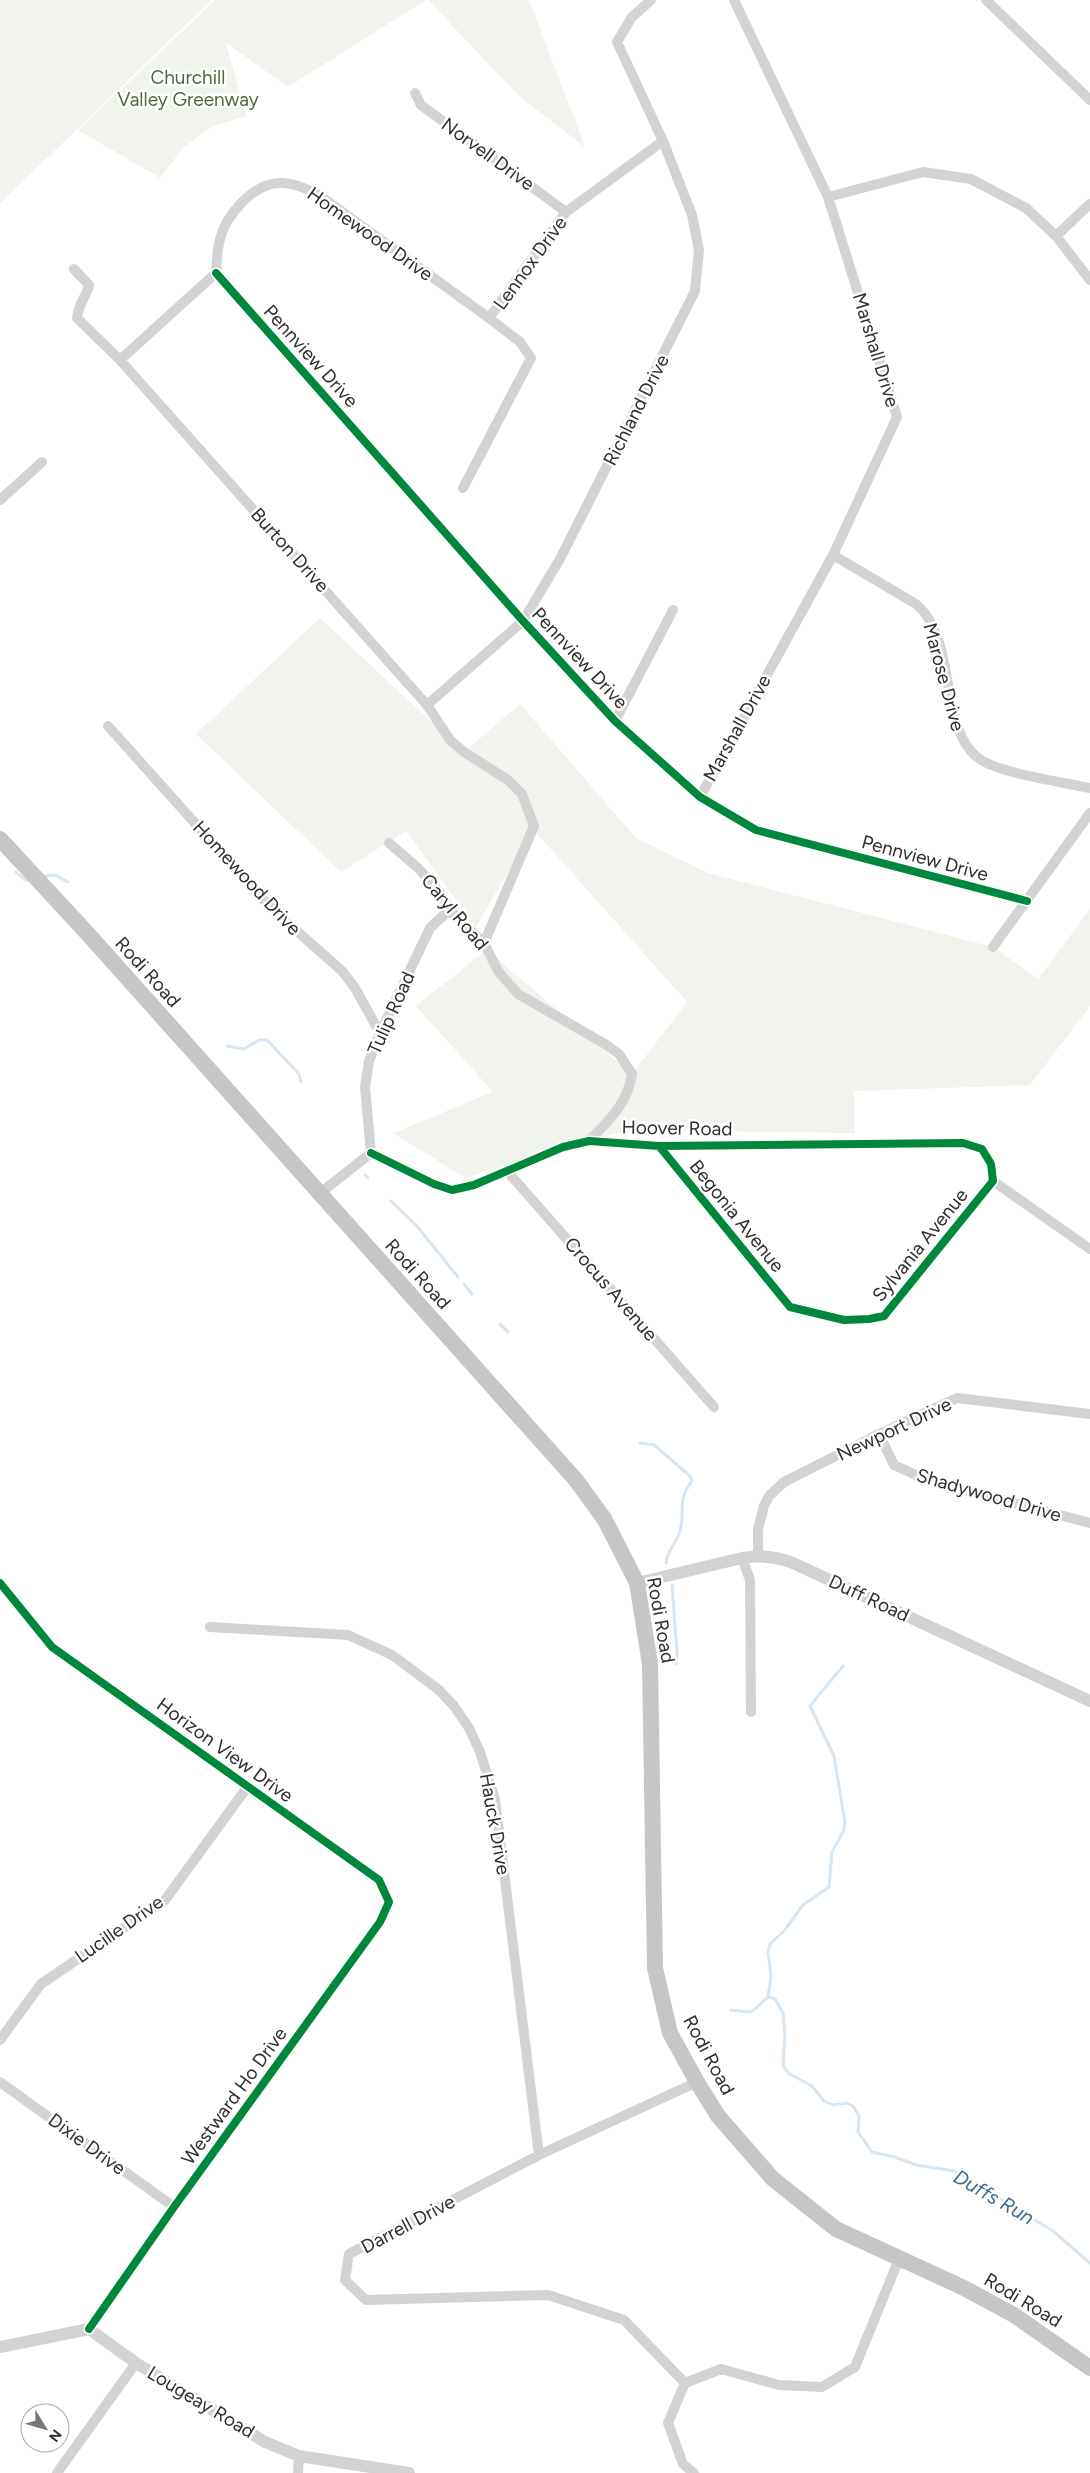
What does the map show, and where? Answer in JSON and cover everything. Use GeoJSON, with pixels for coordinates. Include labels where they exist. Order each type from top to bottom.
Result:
{"type":"FeatureCollection","features":[{"type":"Feature","properties":{"kind":"main road","name":"Rodi Road"},"geometry":{"type":"LineString","coordinates":[[0,838],[576,1480],[605,1520],[637,1583],[650,1664],[655,1968],[670,2033],[718,2116],[772,2178],[836,2229],[962,2287],[1014,2314],[1090,2368]]}},
{"type":"Feature","properties":{"kind":"street","name":"Richland Drive"},"geometry":{"type":"LineString","coordinates":[[427,705],[523,621],[561,557],[695,292],[699,250],[692,215],[663,141],[617,42],[632,17],[651,0]]}},
{"type":"Feature","properties":{"kind":"street","name":"Marshall Drive"},"geometry":{"type":"LineString","coordinates":[[700,797],[833,555],[897,417],[828,197],[734,0]]}},
{"type":"Feature","properties":{"kind":"street"},"geometry":{"type":"LineString","coordinates":[[986,0],[1090,100]]}},
{"type":"Feature","properties":{"kind":"street","name":"Norvell Drive"},"geometry":{"type":"LineString","coordinates":[[415,93],[421,105],[566,212]]}},
{"type":"Feature","properties":{"kind":"street","name":"Lennox Drive"},"geometry":{"type":"LineString","coordinates":[[463,488],[530,358],[520,342],[489,318],[566,212],[663,141]]}},
{"type":"Feature","properties":{"kind":"street"},"geometry":{"type":"LineString","coordinates":[[828,197],[923,172],[971,179],[1026,208],[1056,236],[1090,280]]}},
{"type":"Feature","properties":{"kind":"street","name":"Homewood Drive"},"geometry":{"type":"LineString","coordinates":[[216,273],[220,238],[232,212],[253,193],[278,182],[296,184],[319,195],[489,318]]}},
{"type":"Feature","properties":{"kind":"street"},"geometry":{"type":"LineString","coordinates":[[1056,236],[1090,204]]}},
{"type":"Feature","properties":{"kind":"street","name":"Burton Drive"},"geometry":{"type":"LineString","coordinates":[[74,269],[89,284],[87,295],[77,308],[77,318],[120,360],[427,705],[450,740],[464,752],[508,780],[522,794],[534,826],[484,944]]}},
{"type":"Feature","properties":{"kind":"street"},"geometry":{"type":"LineString","coordinates":[[120,360],[216,273]]}},
{"type":"Feature","properties":{"kind":"street","name":"Pennview Drive"},"geometry":{"type":"LineString","coordinates":[[216,273],[523,621],[615,720],[700,797],[756,830],[1027,901]]}},
{"type":"Feature","properties":{"kind":"street"},"geometry":{"type":"LineString","coordinates":[[0,500],[42,462]]}},
{"type":"Feature","properties":{"kind":"street","name":"Marose Drive"},"geometry":{"type":"LineString","coordinates":[[833,555],[916,604],[927,613],[938,638],[961,740],[975,755],[992,765],[1090,788]]}},
{"type":"Feature","properties":{"kind":"street"},"geometry":{"type":"LineString","coordinates":[[615,720],[672,610]]}},
{"type":"Feature","properties":{"kind":"street","name":"Homewood Drive"},"geometry":{"type":"LineString","coordinates":[[108,726],[272,909],[342,971],[355,988],[380,1033]]}},
{"type":"Feature","properties":{"kind":"street"},"geometry":{"type":"LineString","coordinates":[[993,947],[1090,813]]}},
{"type":"Feature","properties":{"kind":"street","name":"Caryl Road"},"geometry":{"type":"LineString","coordinates":[[388,843],[418,868],[438,890],[452,912],[484,944],[498,971],[518,994],[619,1054],[632,1074],[630,1087],[618,1112],[589,1141]]}},
{"type":"Feature","properties":{"kind":"street","name":"Tulip Road"},"geometry":{"type":"LineString","coordinates":[[371,1153],[365,1087],[369,1061],[380,1033],[430,928],[445,914],[452,912]]}},
{"type":"Feature","properties":{"kind":"street","name":"Hoover Road"},"geometry":{"type":"LineString","coordinates":[[371,1153],[434,1184],[452,1190],[474,1185],[562,1147],[589,1141],[659,1146],[963,1143],[982,1150],[991,1164]]}},
{"type":"Feature","properties":{"kind":"street","name":"Begonia Avenue"},"geometry":{"type":"LineString","coordinates":[[659,1146],[790,1307]]}},
{"type":"Feature","properties":{"kind":"street"},"geometry":{"type":"LineString","coordinates":[[319,1194],[371,1153]]}},
{"type":"Feature","properties":{"kind":"street","name":"Sylvania Avenue"},"geometry":{"type":"LineString","coordinates":[[790,1307],[844,1320],[884,1316],[993,1181],[991,1164]]}},
{"type":"Feature","properties":{"kind":"street","name":"Crocus Avenue"},"geometry":{"type":"LineString","coordinates":[[507,1171],[714,1407]]}},
{"type":"Feature","properties":{"kind":"street"},"geometry":{"type":"LineString","coordinates":[[993,1181],[1090,1249]]}},
{"type":"Feature","properties":{"kind":"street","name":"Newport Drive"},"geometry":{"type":"LineString","coordinates":[[758,1556],[761,1517],[766,1501],[791,1478],[957,1398],[1090,1414]]}},
{"type":"Feature","properties":{"kind":"street","name":"Shadywood Drive"},"geometry":{"type":"LineString","coordinates":[[879,1434],[894,1465],[927,1480],[1090,1523]]}},
{"type":"Feature","properties":{"kind":"street","name":"Duff Road"},"geometry":{"type":"LineString","coordinates":[[637,1583],[742,1558],[758,1556],[793,1563],[1090,1700]]}},
{"type":"Feature","properties":{"kind":"street"},"geometry":{"type":"LineString","coordinates":[[742,1558],[750,1580],[751,1712]]}},
{"type":"Feature","properties":{"kind":"street","name":"Horizon View Drive"},"geometry":{"type":"LineString","coordinates":[[0,1583],[52,1647],[379,1880]]}},
{"type":"Feature","properties":{"kind":"street","name":"Hauck Drive"},"geometry":{"type":"LineString","coordinates":[[210,1627],[348,1634],[385,1651],[414,1670],[439,1690],[469,1728],[480,1752],[495,1799],[539,2155]]}},
{"type":"Feature","properties":{"kind":"street","name":"Lucille Drive"},"geometry":{"type":"LineString","coordinates":[[0,2040],[41,1984],[165,1900],[248,1786]]}},
{"type":"Feature","properties":{"kind":"street","name":"Westward Ho Drive"},"geometry":{"type":"LineString","coordinates":[[89,2329],[174,2207],[380,1922],[389,1902],[379,1880]]}},
{"type":"Feature","properties":{"kind":"street","name":"Dixie Drive"},"geometry":{"type":"LineString","coordinates":[[0,2082],[174,2207]]}},
{"type":"Feature","properties":{"kind":"street","name":"Darrell Drive"},"geometry":{"type":"LineString","coordinates":[[685,2383],[624,2320],[548,2295],[366,2300],[345,2280],[349,2254],[539,2155],[697,2082]]}},
{"type":"Feature","properties":{"kind":"street"},"geometry":{"type":"LineString","coordinates":[[694,2473],[683,2464],[668,2423],[685,2383],[721,2369],[779,2385],[822,2387],[855,2367],[899,2259]]}},
{"type":"Feature","properties":{"kind":"street"},"geometry":{"type":"LineString","coordinates":[[0,2348],[89,2329]]}},
{"type":"Feature","properties":{"kind":"street","name":"Lougeay Road"},"geometry":{"type":"LineString","coordinates":[[89,2329],[136,2363],[265,2442],[299,2456],[410,2473]]}},
{"type":"Feature","properties":{"kind":"street"},"geometry":{"type":"LineString","coordinates":[[57,2473],[136,2363]]}},
{"type":"Feature","properties":{"kind":"street"},"geometry":{"type":"LineString","coordinates":[[298,2473],[299,2456]]}},
{"type":"Feature","properties":{"kind":"green space"},"geometry":{"type":"Polygon","coordinates":[[[0,0],[212,0],[0,203],[0,0]]]}},
{"type":"Feature","properties":{"kind":"green space","name":"Churchill Valley Greenway"},"geometry":{"type":"Polygon","coordinates":[[[215,0],[426,0],[288,87],[226,43],[246,116],[211,127],[183,148],[160,178],[78,130],[215,0]]]}},
{"type":"Feature","properties":{"kind":"green space"},"geometry":{"type":"Polygon","coordinates":[[[428,0],[529,0],[585,147],[520,97],[428,0]]]}},
{"type":"Feature","properties":{"kind":"green space"},"geometry":{"type":"Polygon","coordinates":[[[320,618],[464,752],[520,704],[636,838],[708,873],[993,947],[1038,979],[1090,909],[1090,1006],[1030,1085],[854,1091],[855,1133],[628,1130],[465,1178],[393,1133],[493,1092],[416,1006],[487,950],[632,1074],[687,1002],[533,829],[476,927],[406,831],[341,872],[196,734],[320,618]]]}},
{"type":"Feature","properties":{"kind":"waterway","name":"Duffs Run"},"geometry":{"type":"LineString","coordinates":[[16,872],[25,880],[30,880]]}},
{"type":"Feature","properties":{"kind":"waterway","name":"Duffs Run"},"geometry":{"type":"LineString","coordinates":[[46,876],[55,875],[68,882]]}},
{"type":"Feature","properties":{"kind":"waterway","name":"Duffs Run"},"geometry":{"type":"LineString","coordinates":[[227,1046],[244,1049],[259,1040],[267,1040],[299,1074],[301,1082]]}},
{"type":"Feature","properties":{"kind":"waterway","name":"Duffs Run"},"geometry":{"type":"LineString","coordinates":[[365,1175],[368,1178]]}},
{"type":"Feature","properties":{"kind":"waterway","name":"Duffs Run"},"geometry":{"type":"LineString","coordinates":[[391,1201],[416,1225],[458,1277]]}},
{"type":"Feature","properties":{"kind":"waterway","name":"Duffs Run"},"geometry":{"type":"LineString","coordinates":[[464,1284],[472,1294]]}},
{"type":"Feature","properties":{"kind":"waterway","name":"Duffs Run"},"geometry":{"type":"LineString","coordinates":[[500,1324],[508,1332]]}},
{"type":"Feature","properties":{"kind":"waterway","name":"Duffs Run"},"geometry":{"type":"LineString","coordinates":[[640,1443],[654,1445],[690,1476],[692,1481],[684,1495],[679,1534],[668,1554],[666,1563]]}},
{"type":"Feature","properties":{"kind":"waterway","name":"Duffs Run"},"geometry":{"type":"LineString","coordinates":[[672,1585],[677,1652],[676,1664]]}},
{"type":"Feature","properties":{"kind":"waterway"},"geometry":{"type":"LineString","coordinates":[[768,1997],[771,1976],[768,1952],[770,1944],[784,1931],[803,1905],[829,1887],[832,1852],[843,1832],[845,1823],[834,1756],[810,1706],[843,1666]]}},
{"type":"Feature","properties":{"kind":"waterway","name":"Duffs Run"},"geometry":{"type":"LineString","coordinates":[[731,2010],[750,2012],[768,1997],[775,1999],[783,2013],[785,2036],[783,2065],[788,2073],[812,2086],[824,2101],[833,2105],[847,2103],[853,2106],[859,2116],[858,2132],[872,2152],[895,2157],[916,2165],[954,2171],[1053,2231],[1090,2263]]}},
{"type":"Feature","properties":{"kind":"cycle path"},"geometry":{"type":"LineString","coordinates":[[216,273],[523,621],[615,721],[700,797],[756,830],[1027,901]]}},
{"type":"Feature","properties":{"kind":"cycle path"},"geometry":{"type":"LineString","coordinates":[[371,1153],[434,1184],[452,1190],[474,1185],[563,1147],[589,1141],[659,1146],[963,1143],[982,1149],[991,1164],[993,1181],[884,1316],[844,1320],[790,1307],[659,1146]]}},
{"type":"Feature","properties":{"kind":"cycle path"},"geometry":{"type":"LineString","coordinates":[[0,1583],[52,1647],[379,1880],[389,1902],[380,1922],[174,2207],[89,2329]]}}]}
